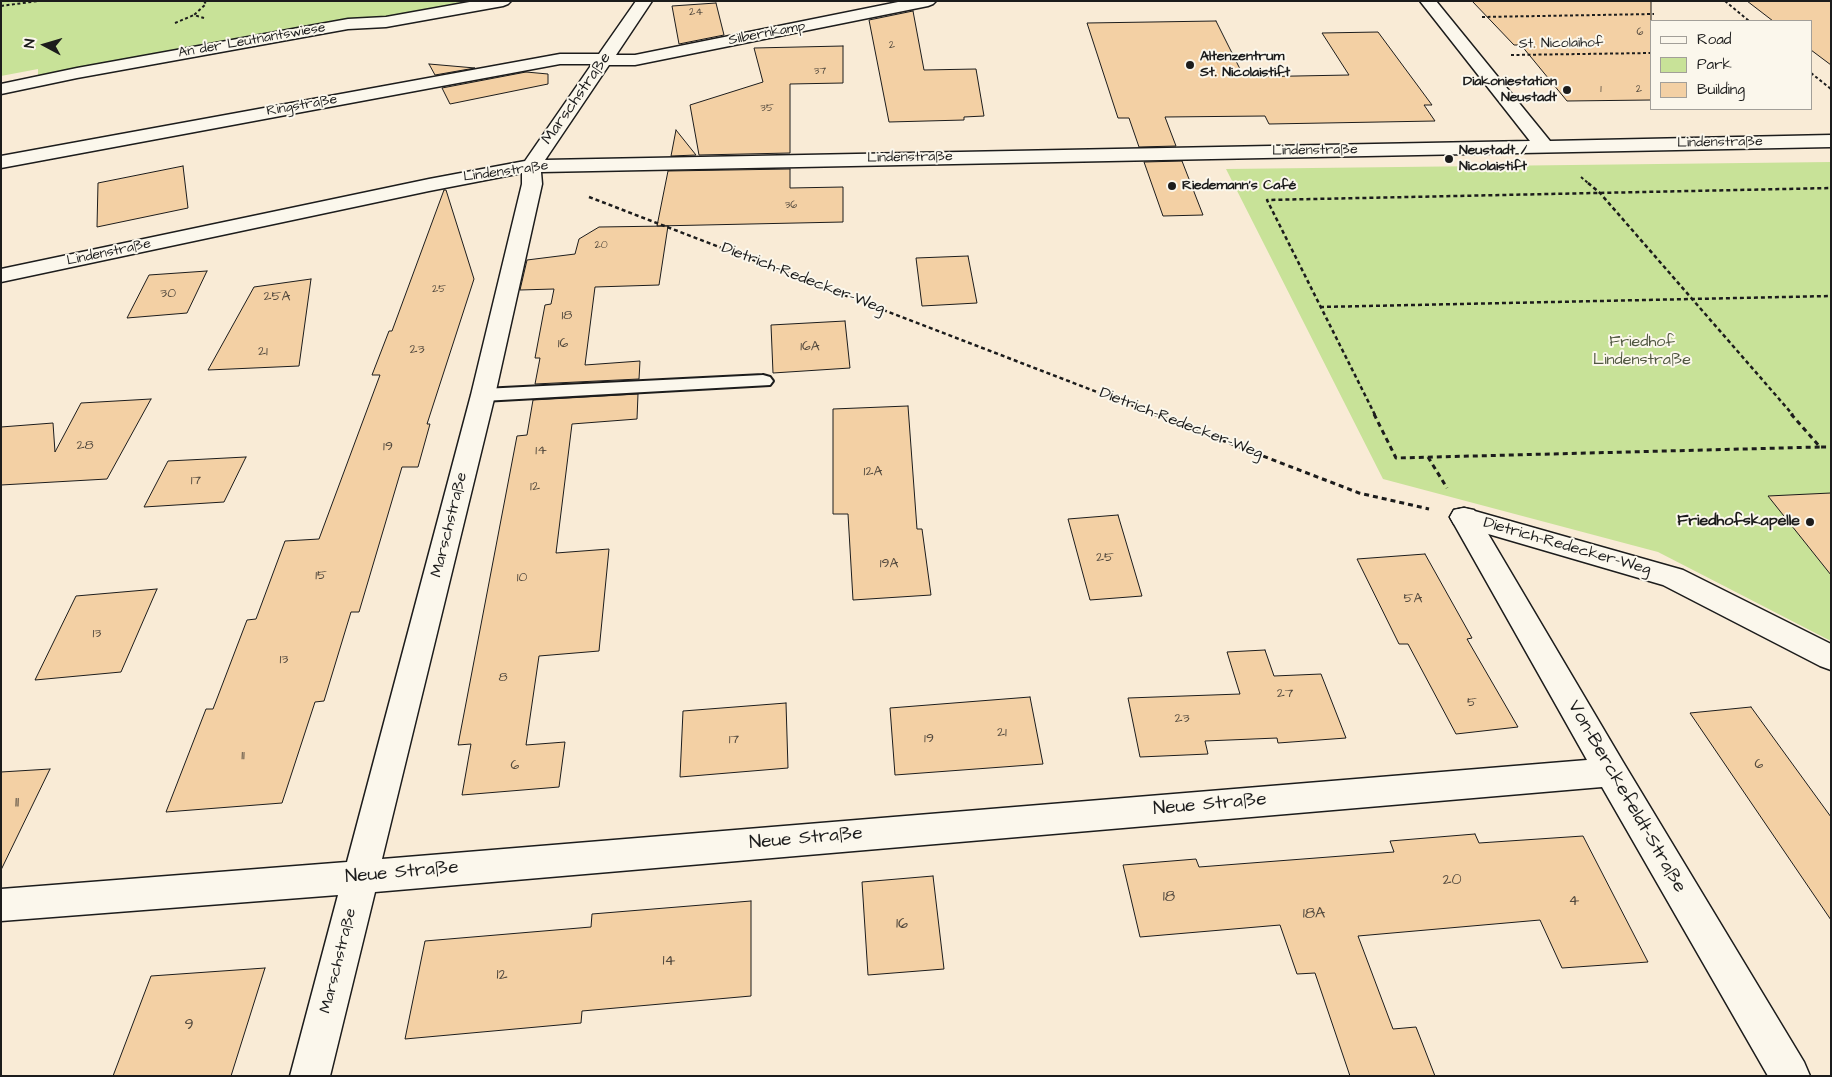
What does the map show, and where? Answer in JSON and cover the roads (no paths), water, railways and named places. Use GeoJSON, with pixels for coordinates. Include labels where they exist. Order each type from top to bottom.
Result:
{"type":"FeatureCollection","features":[{"type":"Feature","properties":{"kind":"street","name":"An der Leutnantswiese"},"geometry":{"type":"LineString","coordinates":[[1,89],[77,73],[329,28],[386,22],[503,1]]}},
{"type":"Feature","properties":{"kind":"street","name":"Marschstraße"},"geometry":{"type":"LineString","coordinates":[[310,1076],[483,395],[532,175],[644,1]]}},
{"type":"Feature","properties":{"kind":"street","name":"Silbernkamp"},"geometry":{"type":"LineString","coordinates":[[604,61],[635,60],[928,1]]}},
{"type":"Feature","properties":{"kind":"street"},"geometry":{"type":"LineString","coordinates":[[1428,1],[1544,146]]}},
{"type":"Feature","properties":{"kind":"street","name":"Ringstraße"},"geometry":{"type":"LineString","coordinates":[[1,162],[560,59],[604,61]]}},
{"type":"Feature","properties":{"kind":"street","name":"Lindenstraße"},"geometry":{"type":"LineString","coordinates":[[1,276],[419,187],[532,175],[1544,146],[1831,141]]}},
{"type":"Feature","properties":{"kind":"street","name":"Dietrich-Redecker-Weg"},"geometry":{"type":"LineString","coordinates":[[1464,516],[1673,577],[1831,658]]}},
{"type":"Feature","properties":{"kind":"street","name":"Von-Berckefeldt-Straße"},"geometry":{"type":"LineString","coordinates":[[1464,516],[1611,772],[1790,1076]]}},
{"type":"Feature","properties":{"kind":"street","name":"Neue Straße"},"geometry":{"type":"LineString","coordinates":[[1,905],[361,877],[1611,772]]}},
{"type":"Feature","properties":{"kind":"lane"},"geometry":{"type":"LineString","coordinates":[[483,395],[763,381]]}},
{"type":"Feature","properties":{"kind":"place","name":"Altenzentrum St. Nicolaistift"},"geometry":{"type":"Point","coordinates":[1190,65]}},
{"type":"Feature","properties":{"kind":"place","name":"Diakoniestation Neustadt"},"geometry":{"type":"Point","coordinates":[1567,90]}},
{"type":"Feature","properties":{"kind":"place","name":"Neustadt / Nicolaistift"},"geometry":{"type":"Point","coordinates":[1449,159]}},
{"type":"Feature","properties":{"kind":"place","name":"Riedemann's Café"},"geometry":{"type":"Point","coordinates":[1172,186]}},
{"type":"Feature","properties":{"kind":"place","name":"Friedhofskapelle"},"geometry":{"type":"Point","coordinates":[1810,522]}},
{"type":"Feature","properties":{"kind":"park label","name":"Friedhof Lindenstraße"},"geometry":{"type":"Point","coordinates":[1642,352]}}]}
